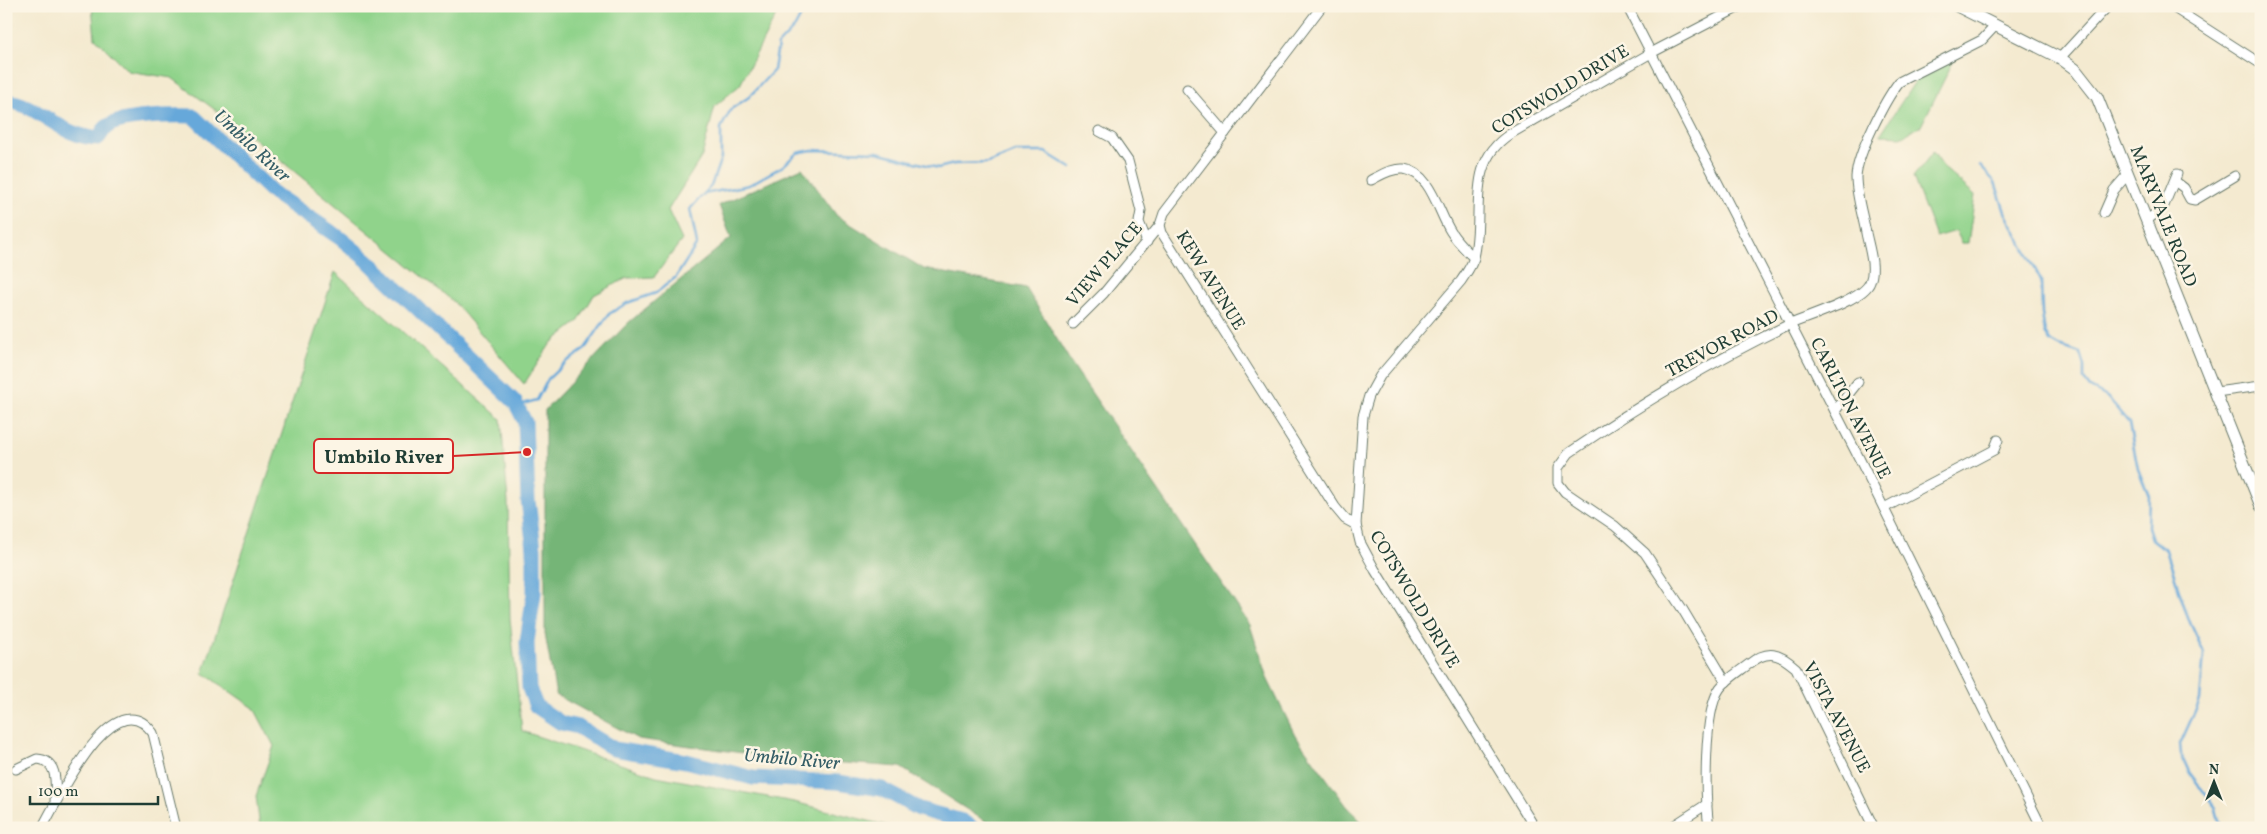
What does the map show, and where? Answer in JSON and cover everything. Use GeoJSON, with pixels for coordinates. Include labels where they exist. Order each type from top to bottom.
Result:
{"type":"FeatureCollection","features":[{"type":"Feature","properties":{"kind":"street","name":"KEW AVENUE"},"geometry":{"type":"LineString","coordinates":[[1322,6],[1164,213],[1160,225],[1162,234],[1335,506],[1345,518],[1356,525]]}},
{"type":"Feature","properties":{"kind":"street","name":"CARLTON AVENUE"},"geometry":{"type":"LineString","coordinates":[[1627,6],[1884,508],[2042,828]]}},
{"type":"Feature","properties":{"kind":"street","name":"COTSWOLD DRIVE"},"geometry":{"type":"LineString","coordinates":[[1535,828],[1375,570],[1360,542],[1356,525],[1363,416],[1369,396],[1380,376],[1462,281],[1474,258],[1478,186],[1487,158],[1494,146],[1510,134],[1723,11],[1741,6]]}},
{"type":"Feature","properties":{"kind":"street","name":"MARYVALE ROAD"},"geometry":{"type":"LineString","coordinates":[[1957,6],[2060,58],[2080,75],[2097,97],[2261,506]]}},
{"type":"Feature","properties":{"kind":"street"},"geometry":{"type":"LineString","coordinates":[[2060,58],[2108,6]]}},
{"type":"Feature","properties":{"kind":"street"},"geometry":{"type":"LineString","coordinates":[[2174,7],[2261,64]]}},
{"type":"Feature","properties":{"kind":"street","name":"TREVOR ROAD"},"geometry":{"type":"LineString","coordinates":[[1726,682],[1683,610],[1645,553],[1615,526],[1565,492],[1558,483],[1558,468],[1570,453],[1684,380],[1789,325],[1867,289],[1871,280],[1872,264],[1856,179],[1862,155],[1891,93],[1899,82],[1982,40],[1996,25]]}},
{"type":"Feature","properties":{"kind":"street"},"geometry":{"type":"LineString","coordinates":[[1187,89],[1225,133]]}},
{"type":"Feature","properties":{"kind":"street"},"geometry":{"type":"LineString","coordinates":[[1099,131],[1112,138],[1128,161],[1141,211],[1139,222],[1147,242]]}},
{"type":"Feature","properties":{"kind":"street"},"geometry":{"type":"LineString","coordinates":[[1371,180],[1392,170],[1402,169],[1417,173],[1424,180],[1449,230],[1459,244],[1474,258]]}},
{"type":"Feature","properties":{"kind":"street"},"geometry":{"type":"LineString","coordinates":[[2104,213],[2114,190],[2128,174]]}},
{"type":"Feature","properties":{"kind":"street"},"geometry":{"type":"LineString","coordinates":[[2147,220],[2163,208],[2177,178],[2190,199],[2195,200],[2236,176]]}},
{"type":"Feature","properties":{"kind":"street","name":"VIEW PLACE"},"geometry":{"type":"LineString","coordinates":[[1073,324],[1160,225]]}},
{"type":"Feature","properties":{"kind":"street"},"geometry":{"type":"LineString","coordinates":[[1835,411],[1858,382]]}},
{"type":"Feature","properties":{"kind":"street"},"geometry":{"type":"LineString","coordinates":[[2216,392],[2261,386]]}},
{"type":"Feature","properties":{"kind":"street"},"geometry":{"type":"LineString","coordinates":[[1884,508],[1981,458],[1994,450],[1998,440]]}},
{"type":"Feature","properties":{"kind":"street","name":"VISTA AVENUE"},"geometry":{"type":"LineString","coordinates":[[1726,682],[1753,661],[1769,654],[1777,654],[1796,668],[1874,828]]}},
{"type":"Feature","properties":{"kind":"street"},"geometry":{"type":"LineString","coordinates":[[1708,828],[1706,804],[1712,707],[1715,696],[1726,682]]}},
{"type":"Feature","properties":{"kind":"street"},"geometry":{"type":"LineString","coordinates":[[42,828],[84,756],[108,727],[119,720],[139,719],[146,724],[156,743],[176,828]]}},
{"type":"Feature","properties":{"kind":"street"},"geometry":{"type":"LineString","coordinates":[[16,769],[37,759],[49,764],[54,769],[55,805]]}},
{"type":"Feature","properties":{"kind":"street"},"geometry":{"type":"LineString","coordinates":[[1670,828],[1706,804]]}},
{"type":"Feature","properties":{"kind":"green space"},"geometry":{"type":"Polygon","coordinates":[[[92,6],[781,6],[740,85],[715,106],[702,156],[668,210],[682,240],[654,277],[627,278],[594,295],[578,322],[551,343],[524,384],[454,302],[256,140],[172,78],[128,71],[95,38],[92,6]]]}},
{"type":"Feature","properties":{"kind":"green space"},"geometry":{"type":"Polygon","coordinates":[[[1955,58],[1921,126],[1903,136],[1880,135],[1916,80],[1955,58]]]}},
{"type":"Feature","properties":{"kind":"green space"},"geometry":{"type":"Polygon","coordinates":[[[1933,152],[1944,168],[1975,195],[1968,243],[1962,243],[1956,231],[1936,237],[1913,177],[1933,152]]]}},
{"type":"Feature","properties":{"kind":"green space"},"geometry":{"type":"Polygon","coordinates":[[[802,168],[837,216],[924,269],[1026,288],[1072,364],[1250,625],[1267,678],[1295,735],[1346,805],[1367,828],[996,828],[900,767],[788,759],[638,739],[556,695],[545,634],[545,410],[628,323],[731,238],[719,205],[802,168]]]}},
{"type":"Feature","properties":{"kind":"green space"},"geometry":{"type":"Polygon","coordinates":[[[335,272],[501,419],[508,502],[510,619],[522,731],[656,776],[794,802],[896,828],[260,828],[256,796],[274,746],[254,708],[203,673],[335,272]]]}},
{"type":"Feature","properties":{"kind":"waterway"},"geometry":{"type":"LineString","coordinates":[[520,411],[523,404],[537,400],[548,379],[565,363],[584,350],[609,314],[627,303],[656,293],[676,277],[697,244],[690,209],[711,186],[721,158],[721,128],[731,109],[749,97],[774,70],[778,45],[795,27],[806,6]]}},
{"type":"Feature","properties":{"kind":"waterway","name":"Umbilo River"},"geometry":{"type":"LineString","coordinates":[[6,101],[18,103],[29,108],[73,132],[98,138],[107,127],[125,120],[162,116],[193,116],[273,193],[340,238],[367,260],[515,402],[525,422],[528,500],[534,549],[534,593],[527,642],[529,688],[536,706],[561,723],[578,727],[614,749],[686,761],[753,778],[838,782],[882,789],[919,809],[962,821],[972,828]]}},
{"type":"Feature","properties":{"kind":"waterway"},"geometry":{"type":"LineString","coordinates":[[704,194],[749,185],[783,166],[797,153],[812,150],[877,152],[938,168],[954,164],[988,163],[1016,152],[1045,152],[1071,168]]}},
{"type":"Feature","properties":{"kind":"waterway"},"geometry":{"type":"LineString","coordinates":[[1980,166],[1995,182],[2005,212],[2041,280],[2042,314],[2045,333],[2050,341],[2080,353],[2084,366],[2084,380],[2090,388],[2107,397],[2129,423],[2138,469],[2149,496],[2148,527],[2152,539],[2166,550],[2188,618],[2204,653],[2200,700],[2180,744],[2181,754],[2189,772],[2216,808],[2221,828]]}},
{"type":"Feature","properties":{"kind":"place","name":"Umbilo River"},"geometry":{"type":"Point","coordinates":[527,452]}}]}
